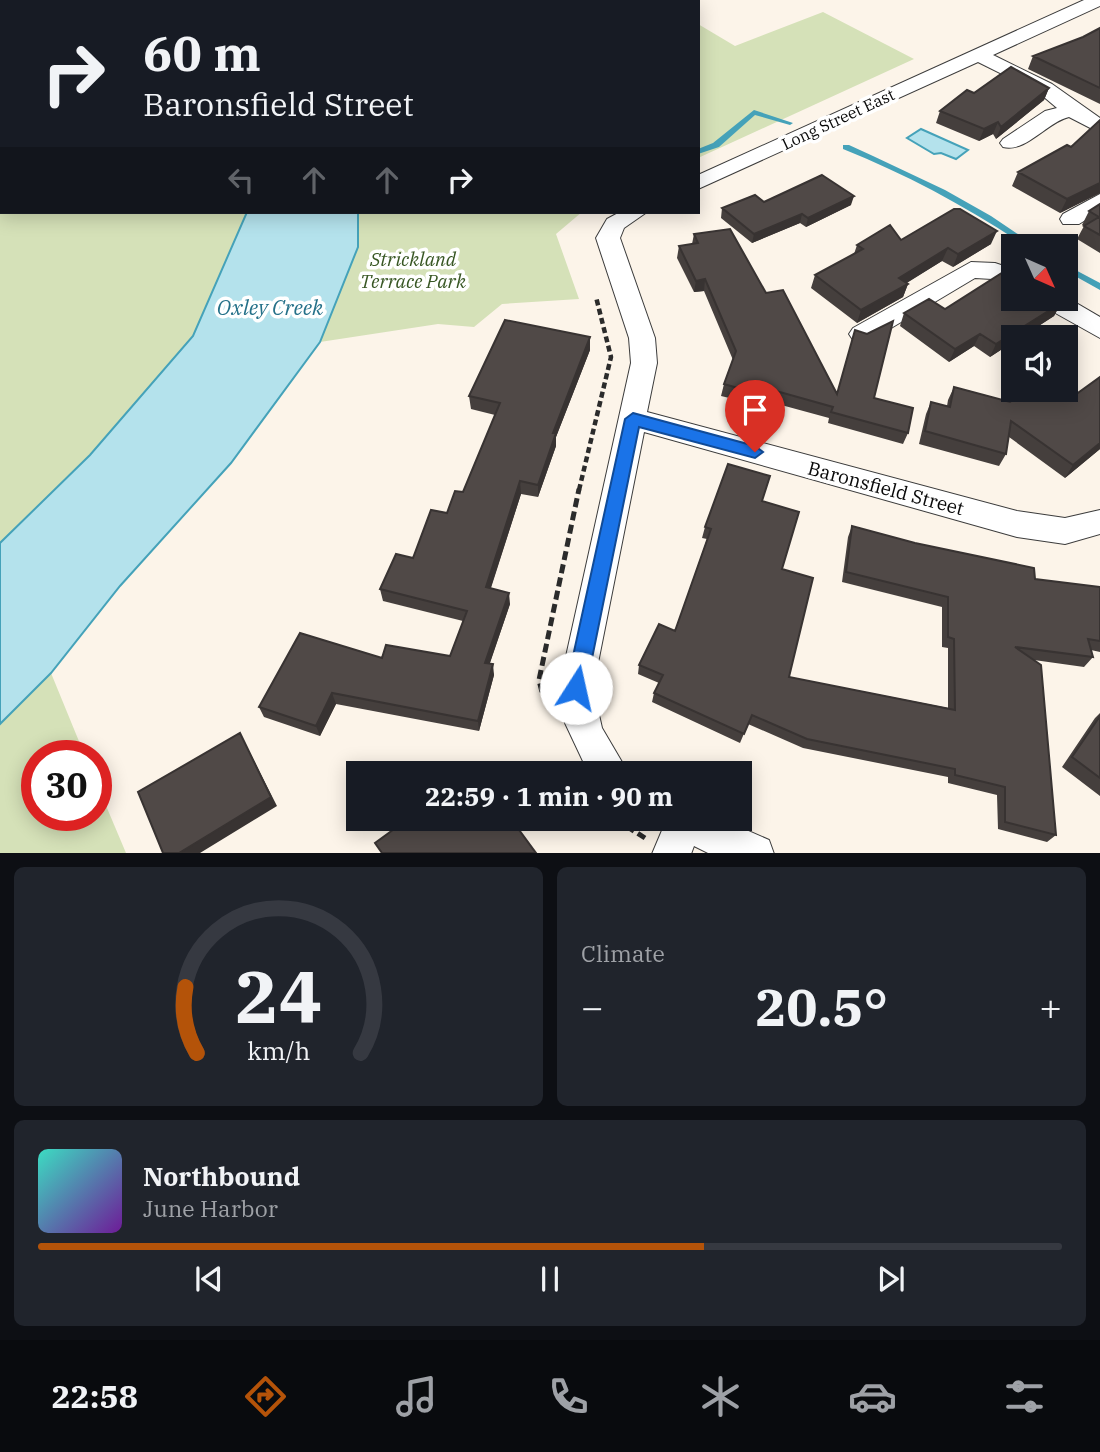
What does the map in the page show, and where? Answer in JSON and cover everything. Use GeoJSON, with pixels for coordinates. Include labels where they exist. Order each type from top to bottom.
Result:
{"type":"FeatureCollection","features":[{"type":"Feature","properties":{"kind":"street","name":"Long Street East"},"geometry":{"type":"LineString","coordinates":[[700,182],[1098,0]]}},
{"type":"Feature","properties":{"kind":"street"},"geometry":{"type":"LineString","coordinates":[[978,55],[1045,88],[1072,110],[1100,127]]}},
{"type":"Feature","properties":{"kind":"street"},"geometry":{"type":"LineString","coordinates":[[1010,143],[1052,115],[1072,110]]}},
{"type":"Feature","properties":{"kind":"street"},"geometry":{"type":"LineString","coordinates":[[1071,219],[1100,201]]}},
{"type":"Feature","properties":{"kind":"street"},"geometry":{"type":"LineString","coordinates":[[602,761],[588,740],[578,714],[576,688],[643,375],[644,350],[608,238],[615,224],[632,214]]}},
{"type":"Feature","properties":{"kind":"street"},"geometry":{"type":"LineString","coordinates":[[863,334],[971,270],[1001,273]]}},
{"type":"Feature","properties":{"kind":"street"},"geometry":{"type":"LineString","coordinates":[[1072,312],[1100,329]]}},
{"type":"Feature","properties":{"kind":"street","name":"Baronsfield Street"},"geometry":{"type":"LineString","coordinates":[[633,419],[1017,524],[1065,531],[1100,522]]}},
{"type":"Feature","properties":{"kind":"street"},"geometry":{"type":"LineString","coordinates":[[678,832],[755,853]]}},
{"type":"Feature","properties":{"kind":"path"},"geometry":{"type":"LineString","coordinates":[[544,700],[539,680],[577,497],[611,357],[593,283]]}},
{"type":"Feature","properties":{"kind":"green space"},"geometry":{"type":"Polygon","coordinates":[[[823,12],[914,59],[700,157],[700,25],[735,46],[823,12]]]}},
{"type":"Feature","properties":{"kind":"green space"},"geometry":{"type":"Polygon","coordinates":[[[0,214],[246,214],[193,336],[90,455],[0,543],[0,214]]]}},
{"type":"Feature","properties":{"kind":"green space","name":"Strickland Terrace Park"},"geometry":{"type":"Polygon","coordinates":[[[358,214],[580,214],[556,234],[579,299],[502,304],[474,327],[438,324],[320,342],[358,247],[358,214]]]}},
{"type":"Feature","properties":{"kind":"green space"},"geometry":{"type":"Polygon","coordinates":[[[51,673],[78,740],[21,740],[21,831],[112,831],[112,820],[126,853],[0,853],[0,724],[51,673]]]}},
{"type":"Feature","properties":{"kind":"water"},"geometry":{"type":"Polygon","coordinates":[[[921,129],[968,150],[956,159],[941,153],[934,154],[907,138],[921,129]]]}},
{"type":"Feature","properties":{"kind":"water","name":"Oxley Creek"},"geometry":{"type":"Polygon","coordinates":[[[246,214],[358,214],[358,247],[320,342],[231,463],[120,586],[51,673],[0,724],[0,543],[90,455],[193,336],[246,214]]]}},
{"type":"Feature","properties":{"kind":"building"},"geometry":{"type":"Polygon","coordinates":[[[1100,28],[1100,88],[1033,56],[1083,37],[1100,28]]]}},
{"type":"Feature","properties":{"kind":"building"},"geometry":{"type":"Polygon","coordinates":[[[1011,67],[1049,88],[1001,127],[998,122],[984,129],[940,111],[967,90],[974,93],[1011,67]]]}},
{"type":"Feature","properties":{"kind":"building"},"geometry":{"type":"Polygon","coordinates":[[[1100,120],[1100,183],[1067,199],[1018,172],[1067,145],[1071,147],[1100,120]]]}},
{"type":"Feature","properties":{"kind":"building"},"geometry":{"type":"Polygon","coordinates":[[[822,175],[854,196],[808,218],[802,214],[754,234],[722,208],[755,195],[764,202],[822,175]]]}},
{"type":"Feature","properties":{"kind":"building"},"geometry":{"type":"Polygon","coordinates":[[[1100,204],[1100,235],[1084,226],[1099,217],[1089,211],[1100,204]]]}},
{"type":"Feature","properties":{"kind":"building"},"geometry":{"type":"Polygon","coordinates":[[[954,209],[960,209],[997,231],[958,254],[948,248],[899,278],[908,284],[861,310],[815,275],[863,249],[857,245],[890,225],[901,240],[954,209]]]}},
{"type":"Feature","properties":{"kind":"building"},"geometry":{"type":"Polygon","coordinates":[[[730,229],[766,293],[783,290],[837,394],[855,330],[867,334],[893,321],[874,398],[913,408],[908,433],[831,412],[833,407],[751,384],[748,391],[724,384],[736,351],[705,279],[696,281],[679,246],[698,243],[694,234],[730,229]]]}},
{"type":"Feature","properties":{"kind":"building"},"geometry":{"type":"Polygon","coordinates":[[[1001,274],[1001,312],[1047,312],[1026,325],[1001,325],[1001,341],[996,344],[980,334],[955,349],[904,313],[929,299],[945,309],[1001,274]]]}},
{"type":"Feature","properties":{"kind":"building"},"geometry":{"type":"Polygon","coordinates":[[[505,320],[590,337],[553,433],[556,433],[538,485],[520,481],[486,587],[509,593],[485,663],[493,664],[478,721],[332,693],[316,726],[259,707],[300,633],[382,658],[386,645],[450,656],[467,611],[380,589],[396,554],[413,558],[431,510],[447,513],[455,491],[463,492],[500,403],[469,396],[505,320]]]}},
{"type":"Feature","properties":{"kind":"building"},"geometry":{"type":"Polygon","coordinates":[[[1100,377],[1100,443],[1073,465],[1011,421],[1006,454],[925,431],[931,402],[950,407],[954,387],[1001,400],[1001,402],[1078,402],[1078,393],[1100,377]]]}},
{"type":"Feature","properties":{"kind":"building"},"geometry":{"type":"Polygon","coordinates":[[[728,464],[770,476],[762,501],[799,512],[782,569],[813,578],[789,677],[955,710],[954,639],[948,637],[948,597],[846,572],[852,526],[915,543],[1034,568],[1035,579],[1100,587],[1100,641],[1088,639],[1093,657],[1015,647],[1041,665],[1056,835],[1005,822],[1005,787],[955,775],[955,769],[807,739],[752,715],[744,734],[654,693],[663,675],[639,665],[659,624],[675,631],[711,529],[705,527],[728,464]]]}},
{"type":"Feature","properties":{"kind":"building"},"geometry":{"type":"Polygon","coordinates":[[[1100,716],[1100,778],[1072,757],[1100,716]]]}},
{"type":"Feature","properties":{"kind":"building"},"geometry":{"type":"Polygon","coordinates":[[[240,733],[271,797],[179,853],[163,853],[138,792],[240,733]]]}},
{"type":"Feature","properties":{"kind":"building"},"geometry":{"type":"Polygon","coordinates":[[[392,831],[520,831],[536,853],[382,853],[375,843],[392,831]]]}},
{"type":"Feature","properties":{"kind":"waterway"},"geometry":{"type":"LineString","coordinates":[[700,151],[716,145],[754,112],[790,123]]}},
{"type":"Feature","properties":{"kind":"waterway"},"geometry":{"type":"LineString","coordinates":[[846,147],[942,192],[1013,234]]}},
{"type":"Feature","properties":{"kind":"waterway"},"geometry":{"type":"LineString","coordinates":[[1078,275],[1100,287]]}},
{"type":"Feature","properties":{"kind":"route"},"geometry":{"type":"LineString","coordinates":[[576,688],[633,419],[755,452]]}}]}
